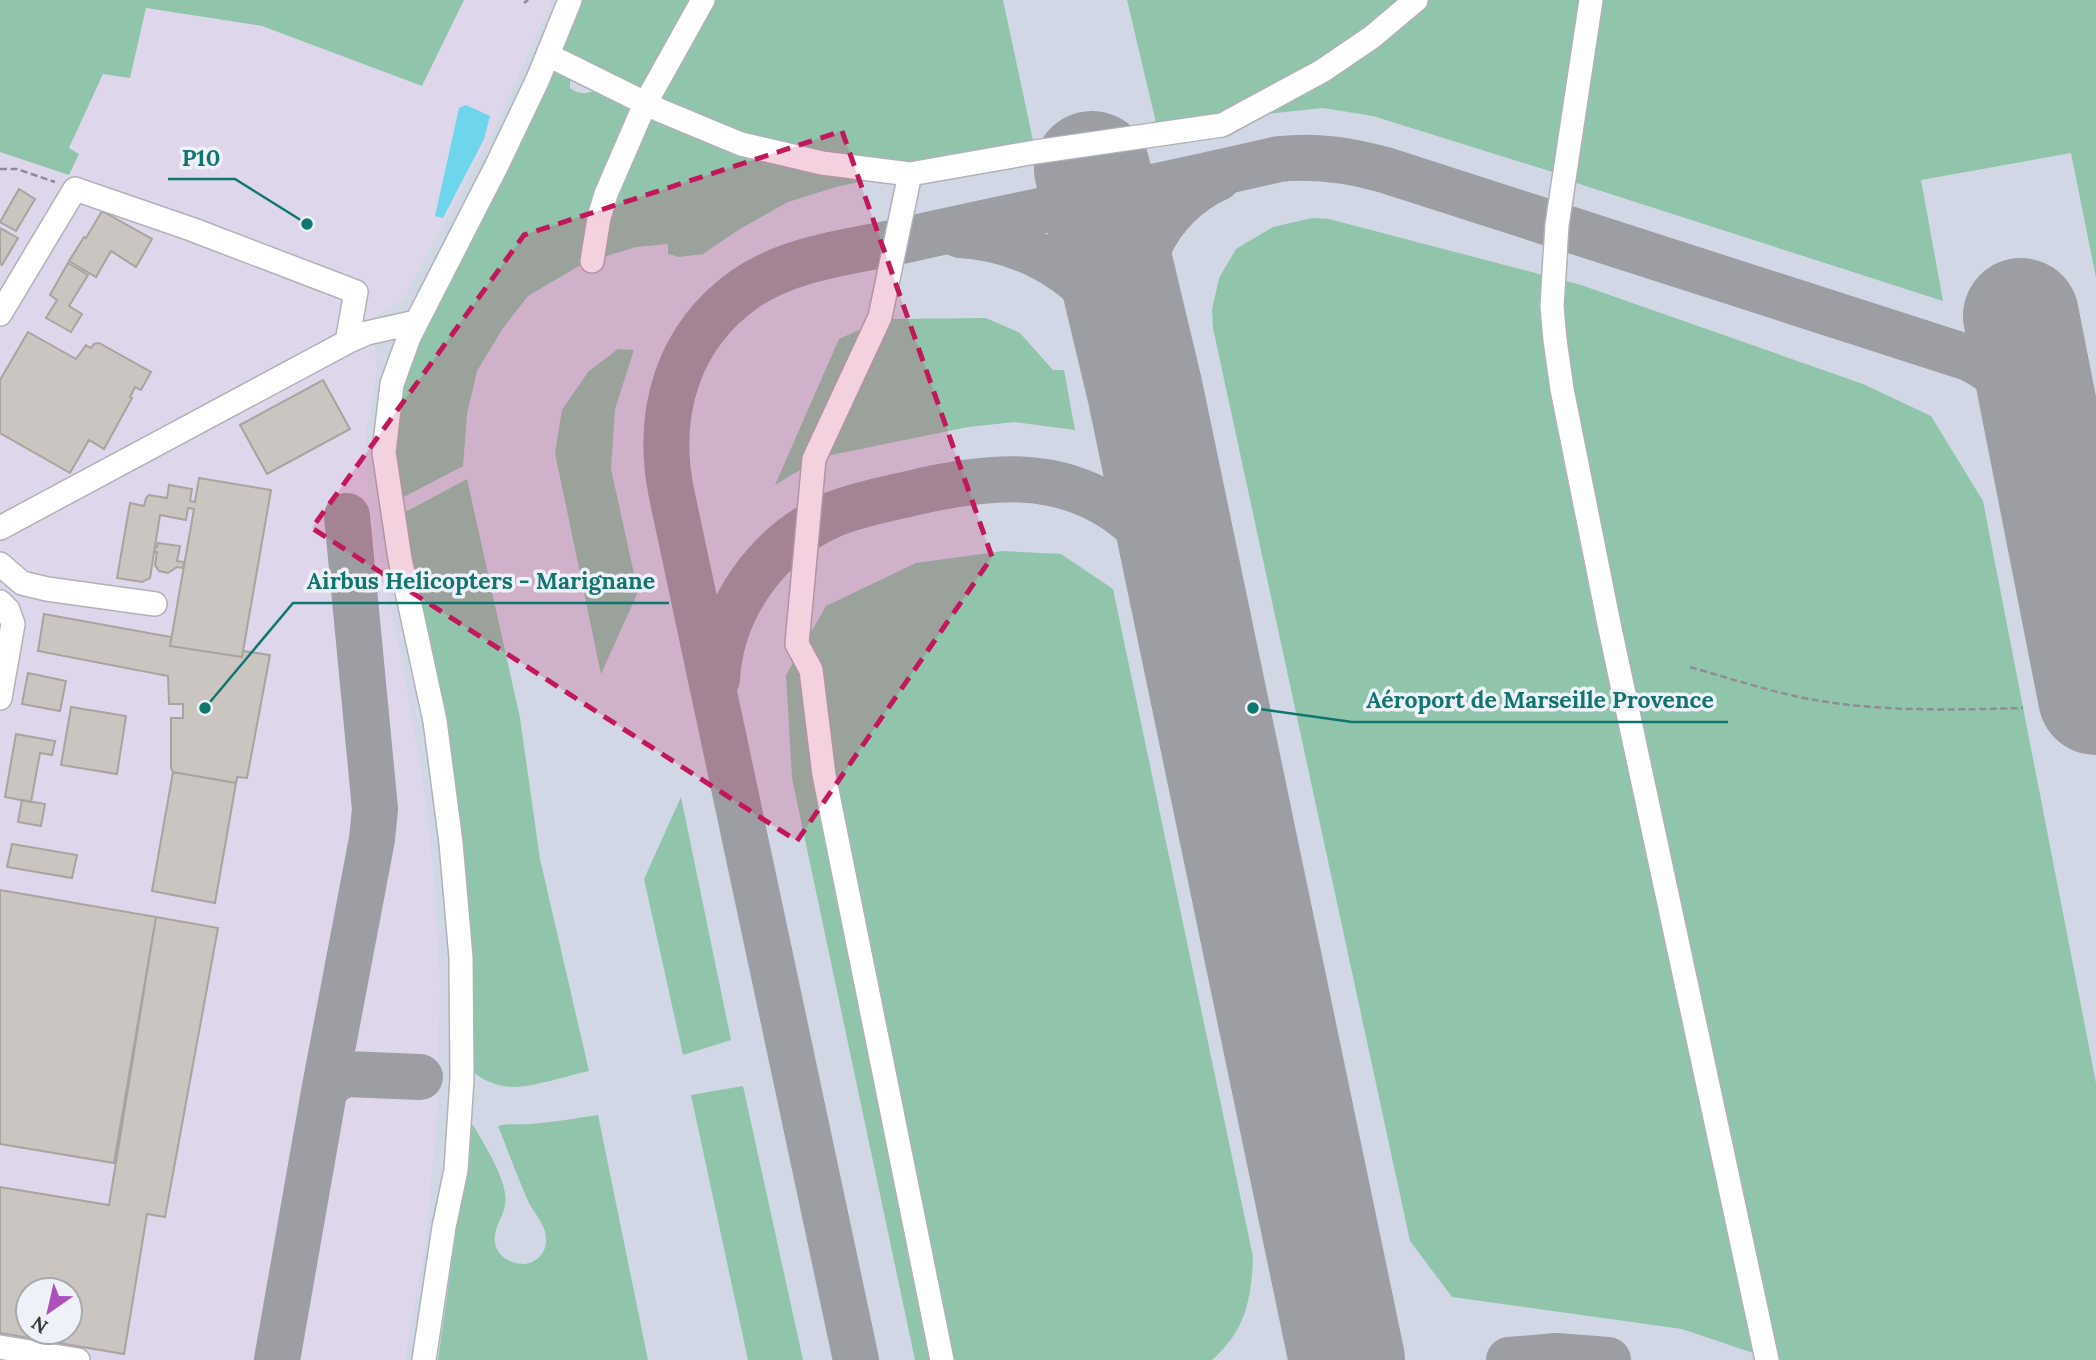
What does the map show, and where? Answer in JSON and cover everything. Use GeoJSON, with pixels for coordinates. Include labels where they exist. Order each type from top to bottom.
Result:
{"type":"FeatureCollection","features":[{"type":"Feature","properties":{"kind":"lane"},"geometry":{"type":"LineString","coordinates":[[424,1360],[444,1227],[456,1170],[462,1066],[461,958],[451,843],[435,721],[400,559],[384,452],[392,384],[416,321],[497,165],[548,55],[570,0]]}},
{"type":"Feature","properties":{"kind":"lane"},"geometry":{"type":"LineString","coordinates":[[592,261],[606,194],[645,104],[703,0]]}},
{"type":"Feature","properties":{"kind":"lane"},"geometry":{"type":"LineString","coordinates":[[548,55],[645,104],[754,147],[845,168],[910,174],[1035,152],[1222,125],[1322,71],[1371,37],[1416,0]]}},
{"type":"Feature","properties":{"kind":"lane"},"geometry":{"type":"LineString","coordinates":[[1591,0],[1557,225],[1552,306],[1558,365],[1609,624],[1767,1360]]}},
{"type":"Feature","properties":{"kind":"lane"},"geometry":{"type":"LineString","coordinates":[[910,174],[880,317],[814,458],[797,644],[811,670],[824,775],[942,1360]]}},
{"type":"Feature","properties":{"kind":"lane"},"geometry":{"type":"LineString","coordinates":[[1,310],[75,189],[191,229],[356,292],[347,342]]}},
{"type":"Feature","properties":{"kind":"lane"},"geometry":{"type":"LineString","coordinates":[[0,527],[347,342],[367,333],[416,321]]}},
{"type":"Feature","properties":{"kind":"lane"},"geometry":{"type":"LineString","coordinates":[[0,564],[22,583],[155,604]]}},
{"type":"Feature","properties":{"kind":"lane"},"geometry":{"type":"LineString","coordinates":[[0,602],[8,610],[13,624],[0,698]]}},
{"type":"Feature","properties":{"kind":"lane"},"geometry":{"type":"LineString","coordinates":[[0,1347],[78,1360]]}},
{"type":"Feature","properties":{"kind":"path"},"geometry":{"type":"LineString","coordinates":[[524,3],[528,0]]}},
{"type":"Feature","properties":{"kind":"path"},"geometry":{"type":"LineString","coordinates":[[0,169],[17,169],[75,189]]}},
{"type":"Feature","properties":{"kind":"path"},"geometry":{"type":"LineString","coordinates":[[1690,667],[1805,698],[1870,706],[1958,710],[2023,708]]}},
{"type":"Feature","properties":{"kind":"highlighted area"},"geometry":{"type":"Polygon","coordinates":[[[842,131],[992,557],[797,841],[312,528],[524,235],[842,131]]]}},
{"type":"Feature","properties":{"kind":"shaded area"},"geometry":{"type":"Polygon","coordinates":[[[464,0],[552,0],[499,118],[403,300],[362,323],[374,345],[377,370],[367,425],[366,470],[370,509],[398,641],[422,775],[433,868],[440,985],[437,1113],[426,1239],[405,1360],[0,1360],[0,152],[69,175],[69,149],[103,73],[130,78],[146,8],[262,26],[422,86],[464,0]]]}},
{"type":"Feature","properties":{"kind":"shaded area"},"geometry":{"type":"Polygon","coordinates":[[[552,0],[2096,0],[2096,1360],[154,1360],[362,323],[403,300],[499,118],[552,0]]]}},
{"type":"Feature","properties":{"kind":"green space"},"geometry":{"type":"Polygon","coordinates":[[[0,0],[464,0],[422,86],[262,26],[146,8],[130,78],[103,74],[69,148],[79,154],[69,175],[0,152],[0,0]]]}},
{"type":"Feature","properties":{"kind":"green space"},"geometry":{"type":"Polygon","coordinates":[[[582,0],[692,0],[641,94],[560,53],[582,0]]]}},
{"type":"Feature","properties":{"kind":"green space"},"geometry":{"type":"Polygon","coordinates":[[[709,0],[1003,0],[1034,145],[836,187],[788,202],[738,230],[703,254],[679,257],[668,254],[668,244],[636,247],[600,258],[610,197],[709,0]]]}},
{"type":"Feature","properties":{"kind":"green space"},"geometry":{"type":"Polygon","coordinates":[[[1127,0],[1584,0],[1559,174],[1373,116],[1323,108],[1158,131],[1127,0]]]}},
{"type":"Feature","properties":{"kind":"green space"},"geometry":{"type":"Polygon","coordinates":[[[1600,0],[2096,0],[2096,278],[2071,153],[1921,180],[1943,301],[1570,181],[1577,171],[1600,0]]]}},
{"type":"Feature","properties":{"kind":"green space"},"geometry":{"type":"Polygon","coordinates":[[[554,67],[570,73],[570,88],[574,91],[588,93],[606,87],[635,104],[584,263],[528,296],[503,328],[477,371],[467,414],[463,466],[394,502],[390,454],[414,329],[554,67]]]}},
{"type":"Feature","properties":{"kind":"green space"},"geometry":{"type":"Polygon","coordinates":[[[1312,218],[1329,219],[1581,285],[1863,384],[1931,416],[1983,501],[2096,1083],[2096,1360],[1774,1360],[1682,1329],[1452,1297],[1410,1241],[1213,328],[1212,310],[1219,278],[1236,249],[1273,227],[1312,218]]]}},
{"type":"Feature","properties":{"kind":"green space"},"geometry":{"type":"Polygon","coordinates":[[[986,318],[1020,333],[1053,370],[1064,370],[1075,430],[1015,422],[968,427],[831,455],[775,485],[839,339],[892,319],[986,318]]]}},
{"type":"Feature","properties":{"kind":"green space"},"geometry":{"type":"Polygon","coordinates":[[[618,349],[634,350],[615,409],[611,469],[638,592],[601,674],[555,453],[562,410],[588,372],[618,349]]]}},
{"type":"Feature","properties":{"kind":"green space"},"geometry":{"type":"Polygon","coordinates":[[[467,479],[520,718],[540,859],[589,1071],[521,1087],[495,1084],[477,1075],[469,1067],[398,516],[467,479]]]}},
{"type":"Feature","properties":{"kind":"green space"},"geometry":{"type":"Polygon","coordinates":[[[1003,551],[1061,554],[1113,589],[1253,1257],[1251,1287],[1239,1326],[1212,1360],[915,1360],[792,778],[786,675],[826,606],[916,563],[1003,551]]]}},
{"type":"Feature","properties":{"kind":"green space"},"geometry":{"type":"Polygon","coordinates":[[[681,797],[731,1040],[683,1055],[644,879],[681,797]]]}},
{"type":"Feature","properties":{"kind":"green space"},"geometry":{"type":"Polygon","coordinates":[[[743,1086],[803,1360],[748,1360],[691,1095],[743,1086]]]}},
{"type":"Feature","properties":{"kind":"green space"},"geometry":{"type":"Polygon","coordinates":[[[598,1115],[648,1360],[438,1360],[460,1203],[466,1124],[473,1125],[503,1184],[505,1204],[495,1234],[498,1251],[512,1262],[524,1264],[533,1262],[543,1252],[545,1234],[528,1201],[498,1126],[598,1115]]]}},
{"type":"Feature","properties":{"kind":"water"},"geometry":{"type":"Polygon","coordinates":[[[466,105],[490,116],[484,139],[443,218],[435,216],[459,108],[466,105]]]}},
{"type":"Feature","properties":{"kind":"building"},"geometry":{"type":"Polygon","coordinates":[[[19,189],[35,199],[16,231],[0,222],[19,189]]]}},
{"type":"Feature","properties":{"kind":"building"},"geometry":{"type":"Polygon","coordinates":[[[102,211],[152,239],[136,267],[111,251],[96,277],[69,261],[102,211]]]}},
{"type":"Feature","properties":{"kind":"building"},"geometry":{"type":"Polygon","coordinates":[[[0,228],[18,238],[2,265],[0,263],[0,228]]]}},
{"type":"Feature","properties":{"kind":"building"},"geometry":{"type":"Polygon","coordinates":[[[68,263],[88,275],[69,306],[82,314],[71,332],[46,318],[57,300],[50,295],[68,263]]]}},
{"type":"Feature","properties":{"kind":"building"},"geometry":{"type":"Polygon","coordinates":[[[28,332],[76,359],[86,345],[91,348],[99,343],[151,372],[141,390],[135,387],[130,397],[132,398],[104,449],[89,440],[70,473],[0,433],[0,380],[28,332]]]}},
{"type":"Feature","properties":{"kind":"building"},"geometry":{"type":"Polygon","coordinates":[[[323,380],[350,429],[267,474],[240,425],[323,380]]]}},
{"type":"Feature","properties":{"kind":"building"},"geometry":{"type":"Polygon","coordinates":[[[199,478],[271,490],[242,657],[170,646],[194,509],[188,508],[186,520],[160,515],[150,578],[142,582],[117,578],[130,503],[144,506],[149,495],[167,498],[169,485],[192,489],[190,501],[195,502],[199,478]]]}},
{"type":"Feature","properties":{"kind":"building"},"geometry":{"type":"Polygon","coordinates":[[[158,543],[180,546],[177,561],[184,562],[183,568],[177,567],[168,573],[159,571],[155,565],[157,552],[154,552],[158,543]]]}},
{"type":"Feature","properties":{"kind":"building"},"geometry":{"type":"Polygon","coordinates":[[[44,614],[171,637],[170,646],[242,657],[243,651],[270,655],[247,778],[237,777],[236,783],[173,772],[171,718],[183,718],[183,704],[169,704],[168,676],[38,651],[44,614]]]}},
{"type":"Feature","properties":{"kind":"building"},"geometry":{"type":"Polygon","coordinates":[[[28,673],[66,681],[60,711],[22,704],[28,673]]]}},
{"type":"Feature","properties":{"kind":"building"},"geometry":{"type":"Polygon","coordinates":[[[71,707],[126,716],[117,774],[61,765],[71,707]]]}},
{"type":"Feature","properties":{"kind":"building"},"geometry":{"type":"Polygon","coordinates":[[[16,734],[55,741],[52,755],[40,753],[31,802],[5,797],[16,734]]]}},
{"type":"Feature","properties":{"kind":"building"},"geometry":{"type":"Polygon","coordinates":[[[173,772],[236,783],[215,903],[152,891],[173,772]]]}},
{"type":"Feature","properties":{"kind":"building"},"geometry":{"type":"Polygon","coordinates":[[[22,800],[45,804],[41,826],[18,822],[22,800]]]}},
{"type":"Feature","properties":{"kind":"building"},"geometry":{"type":"Polygon","coordinates":[[[12,844],[77,855],[72,878],[7,867],[12,844]]]}},
{"type":"Feature","properties":{"kind":"building"},"geometry":{"type":"Polygon","coordinates":[[[0,890],[156,917],[114,1163],[0,1144],[0,890]]]}},
{"type":"Feature","properties":{"kind":"building"},"geometry":{"type":"Polygon","coordinates":[[[156,917],[218,928],[165,1217],[147,1214],[124,1354],[77,1346],[84,1346],[84,1276],[14,1276],[14,1335],[0,1333],[0,1187],[109,1205],[156,917]]]}},
{"type":"Feature","properties":{"kind":"taxiway"},"geometry":{"type":"LineString","coordinates":[[856,1360],[667,462],[670,405],[688,353],[722,308],[745,289],[782,270],[843,252],[1279,159],[1332,159],[1385,170],[1969,358],[2002,379],[2024,404],[2032,418],[2051,470]]}},
{"type":"Feature","properties":{"kind":"taxiway"},"geometry":{"type":"LineString","coordinates":[[1137,358],[1133,304],[1137,278],[1146,253],[1158,230],[1175,209],[1218,178]]}},
{"type":"Feature","properties":{"kind":"taxiway"},"geometry":{"type":"LineString","coordinates":[[960,235],[982,237],[1025,249],[1045,259],[1081,284],[1111,318],[1145,391]]}},
{"type":"Feature","properties":{"kind":"taxiway"},"geometry":{"type":"LineString","coordinates":[[717,679],[720,653],[738,603],[769,560],[810,526],[834,514],[888,498],[947,486],[997,480],[1046,482],[1070,488],[1093,497],[1133,523],[1169,569],[1198,643]]}},
{"type":"Feature","properties":{"kind":"taxiway"},"geometry":{"type":"LineString","coordinates":[[277,1360],[372,839],[375,809],[347,516]]}},
{"type":"Feature","properties":{"kind":"taxiway"},"geometry":{"type":"LineString","coordinates":[[324,1092],[333,1080],[347,1074],[420,1077]]}},
{"type":"Feature","properties":{"kind":"taxiway"},"geometry":{"type":"LineString","coordinates":[[1509,1360],[1556,1356],[1608,1360]]}},
{"type":"Feature","properties":{"kind":"runway"},"geometry":{"type":"LineString","coordinates":[[1092,169],[1145,391],[1347,1360]]}},
{"type":"Feature","properties":{"kind":"runway"},"geometry":{"type":"LineString","coordinates":[[2021,316],[2096,697]]}},
{"type":"Feature","properties":{"kind":"place","name":"P10"},"geometry":{"type":"Point","coordinates":[307,224]}},
{"type":"Feature","properties":{"kind":"place","name":"Airbus Helicopters - Marignane"},"geometry":{"type":"Point","coordinates":[205,708]}},
{"type":"Feature","properties":{"kind":"place","name":"Aéroport de Marseille Provence"},"geometry":{"type":"Point","coordinates":[1253,708]}}]}
